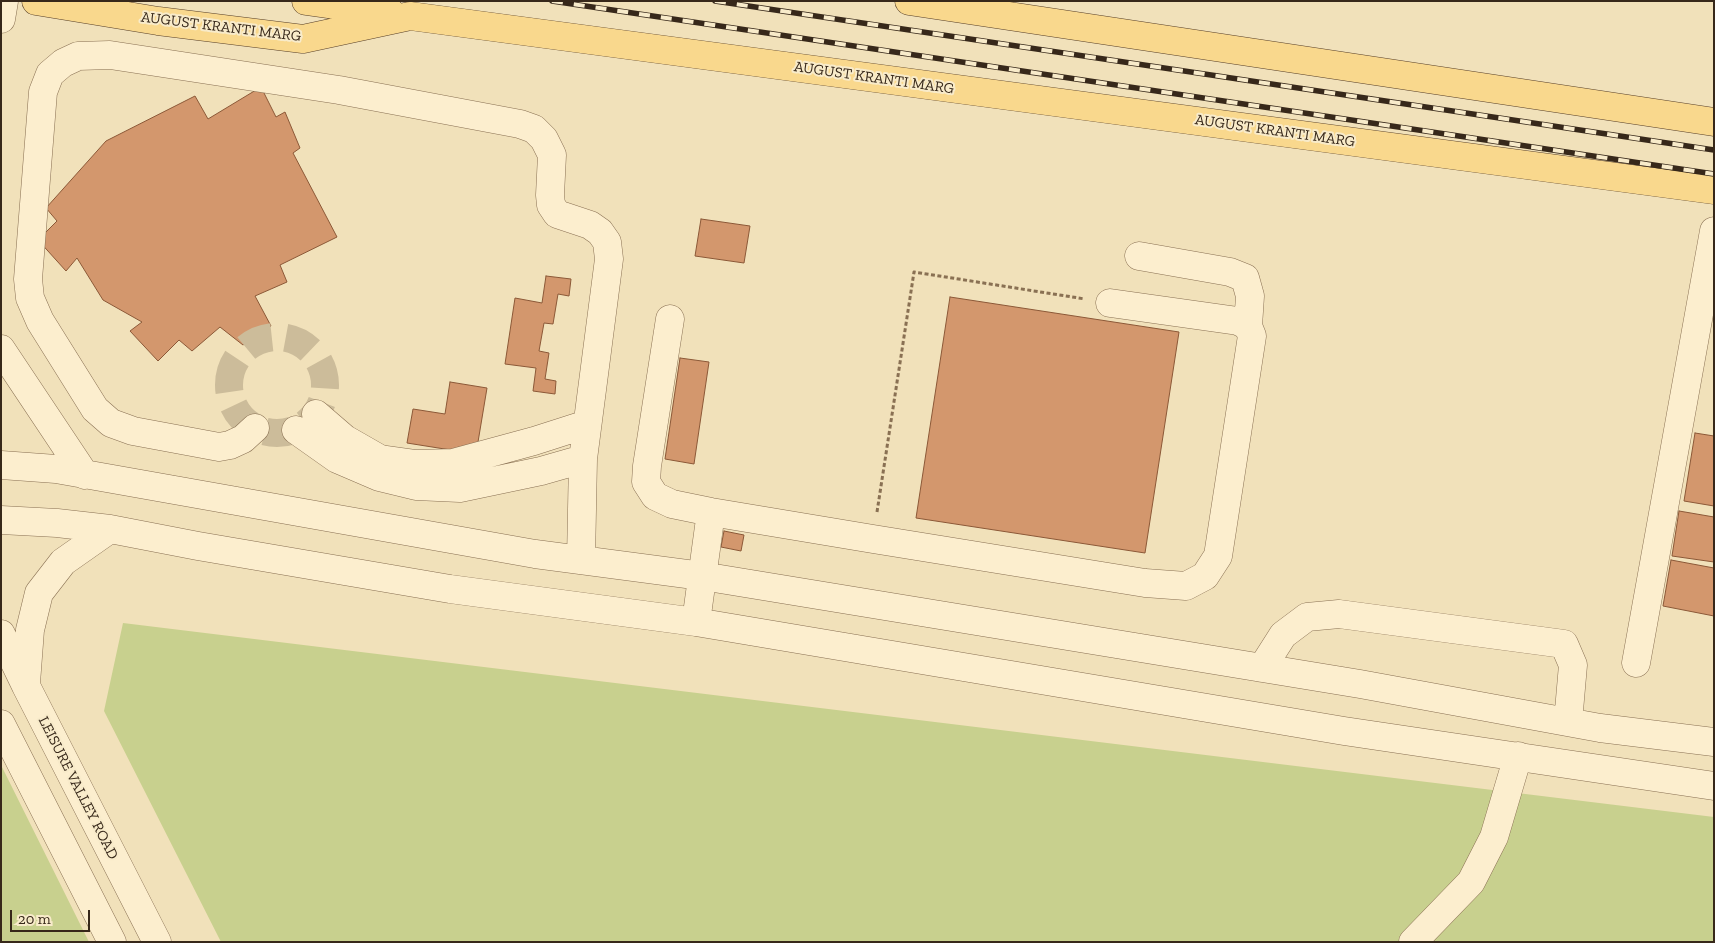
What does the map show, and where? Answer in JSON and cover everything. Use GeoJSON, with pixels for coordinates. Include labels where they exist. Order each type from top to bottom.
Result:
{"type":"FeatureCollection","features":[{"type":"Feature","properties":{"kind":"main road","name":"AUGUST KRANTI MARG"},"geometry":{"type":"LineString","coordinates":[[36,1],[158,21],[303,38],[410,16],[1714,190]]}},
{"type":"Feature","properties":{"kind":"main road"},"geometry":{"type":"LineString","coordinates":[[306,1],[410,16]]}},
{"type":"Feature","properties":{"kind":"main road"},"geometry":{"type":"LineString","coordinates":[[909,1],[1714,122]]}},
{"type":"Feature","properties":{"kind":"street"},"geometry":{"type":"LineString","coordinates":[[1,18],[4,1]]}},
{"type":"Feature","properties":{"kind":"street"},"geometry":{"type":"LineString","coordinates":[[255,428],[237,442],[219,447],[133,431],[111,423],[95,409],[40,321],[30,298],[28,279],[41,112],[43,92],[50,74],[62,63],[78,56],[110,55],[338,90],[520,124],[534,129],[544,139],[552,155],[551,205],[557,214],[590,226],[600,232],[607,242],[609,260],[583,459],[580,560]]}},
{"type":"Feature","properties":{"kind":"street"},"geometry":{"type":"LineString","coordinates":[[1636,663],[1713,241]]}},
{"type":"Feature","properties":{"kind":"street"},"geometry":{"type":"LineString","coordinates":[[670,319],[647,466],[646,482],[655,496],[672,504],[711,512],[873,540],[1145,583],[1186,586],[1205,576],[1218,556],[1252,336],[1248,326],[1250,296],[1245,278],[1230,272],[1139,256]]}},
{"type":"Feature","properties":{"kind":"street"},"geometry":{"type":"LineString","coordinates":[[1110,303],[1238,322],[1248,326]]}},
{"type":"Feature","properties":{"kind":"street"},"geometry":{"type":"LineString","coordinates":[[1,349],[85,475]]}},
{"type":"Feature","properties":{"kind":"street"},"geometry":{"type":"LineString","coordinates":[[583,459],[541,471],[460,488],[416,486],[379,477],[337,459],[306,422],[345,439],[380,459],[416,464],[453,463],[534,442],[587,424]]}},
{"type":"Feature","properties":{"kind":"street"},"geometry":{"type":"LineString","coordinates":[[1,465],[56,469],[525,552],[702,576],[1262,668],[1600,728],[1714,742]]}},
{"type":"Feature","properties":{"kind":"street"},"geometry":{"type":"LineString","coordinates":[[696,622],[711,512]]}},
{"type":"Feature","properties":{"kind":"street"},"geometry":{"type":"LineString","coordinates":[[1,520],[57,523],[110,529],[198,546],[450,588],[696,622],[1344,732],[1714,786]]}},
{"type":"Feature","properties":{"kind":"street"},"geometry":{"type":"LineString","coordinates":[[26,686],[30,630],[40,593],[63,562],[110,529]]}},
{"type":"Feature","properties":{"kind":"street"},"geometry":{"type":"LineString","coordinates":[[1262,668],[1283,635],[1307,617],[1339,614],[1564,644],[1573,665],[1568,722]]}},
{"type":"Feature","properties":{"kind":"street","name":"LEISURE VALLEY ROAD"},"geometry":{"type":"LineString","coordinates":[[1,634],[157,942]]}},
{"type":"Feature","properties":{"kind":"street"},"geometry":{"type":"LineString","coordinates":[[1,724],[112,942]]}},
{"type":"Feature","properties":{"kind":"street"},"geometry":{"type":"LineString","coordinates":[[1413,942],[1471,882],[1494,838],[1518,756]]}},
{"type":"Feature","properties":{"kind":"path"},"geometry":{"type":"LineString","coordinates":[[873,540],[914,272],[1110,303]]}},
{"type":"Feature","properties":{"kind":"green space"},"geometry":{"type":"Polygon","coordinates":[[[123,623],[1714,817],[1714,942],[221,942],[104,711],[123,623]]]}},
{"type":"Feature","properties":{"kind":"green space"},"geometry":{"type":"Polygon","coordinates":[[[1,765],[89,942],[1,942],[1,765]]]}},
{"type":"Feature","properties":{"kind":"building"},"geometry":{"type":"Polygon","coordinates":[[[261,87],[276,117],[285,112],[300,148],[293,153],[337,237],[280,265],[287,282],[255,296],[271,326],[243,345],[220,327],[192,351],[179,340],[158,361],[130,331],[142,322],[103,300],[77,258],[66,271],[38,240],[57,221],[46,208],[106,141],[195,96],[208,119],[261,87]]]}},
{"type":"Feature","properties":{"kind":"building"},"geometry":{"type":"Polygon","coordinates":[[[701,219],[750,226],[744,263],[695,256],[701,219]]]}},
{"type":"Feature","properties":{"kind":"building"},"geometry":{"type":"Polygon","coordinates":[[[546,276],[571,279],[569,296],[558,294],[553,324],[544,323],[539,351],[549,353],[545,379],[556,381],[555,394],[533,391],[536,368],[505,364],[515,298],[542,303],[546,276]]]}},
{"type":"Feature","properties":{"kind":"building"},"geometry":{"type":"Polygon","coordinates":[[[950,297],[1179,332],[1145,553],[916,518],[950,297]]]}},
{"type":"Feature","properties":{"kind":"building"},"geometry":{"type":"Polygon","coordinates":[[[680,358],[709,362],[694,464],[665,459],[680,358]]]}},
{"type":"Feature","properties":{"kind":"building"},"geometry":{"type":"Polygon","coordinates":[[[450,382],[487,388],[476,454],[407,443],[413,409],[445,414],[450,382]]]}},
{"type":"Feature","properties":{"kind":"building"},"geometry":{"type":"Polygon","coordinates":[[[1695,433],[1714,436],[1714,506],[1684,501],[1695,433]]]}},
{"type":"Feature","properties":{"kind":"building"},"geometry":{"type":"Polygon","coordinates":[[[1679,511],[1714,517],[1714,562],[1672,556],[1679,511]]]}},
{"type":"Feature","properties":{"kind":"building"},"geometry":{"type":"Polygon","coordinates":[[[724,531],[744,535],[741,551],[721,547],[724,531]]]}},
{"type":"Feature","properties":{"kind":"building"},"geometry":{"type":"Polygon","coordinates":[[[1671,560],[1714,568],[1714,616],[1663,606],[1671,560]]]}},
{"type":"Feature","properties":{"kind":"tunnel"},"geometry":{"type":"LineString","coordinates":[[277,337],[295,341],[311,351],[321,367],[325,385],[321,403],[311,419],[295,429],[277,433],[259,429],[243,419],[233,403],[229,385],[233,367],[243,351],[259,341],[277,337]]}},
{"type":"Feature","properties":{"kind":"railway"},"geometry":{"type":"LineString","coordinates":[[552,1],[1714,174]]}},
{"type":"Feature","properties":{"kind":"railway"},"geometry":{"type":"LineString","coordinates":[[715,1],[1714,150]]}}]}
